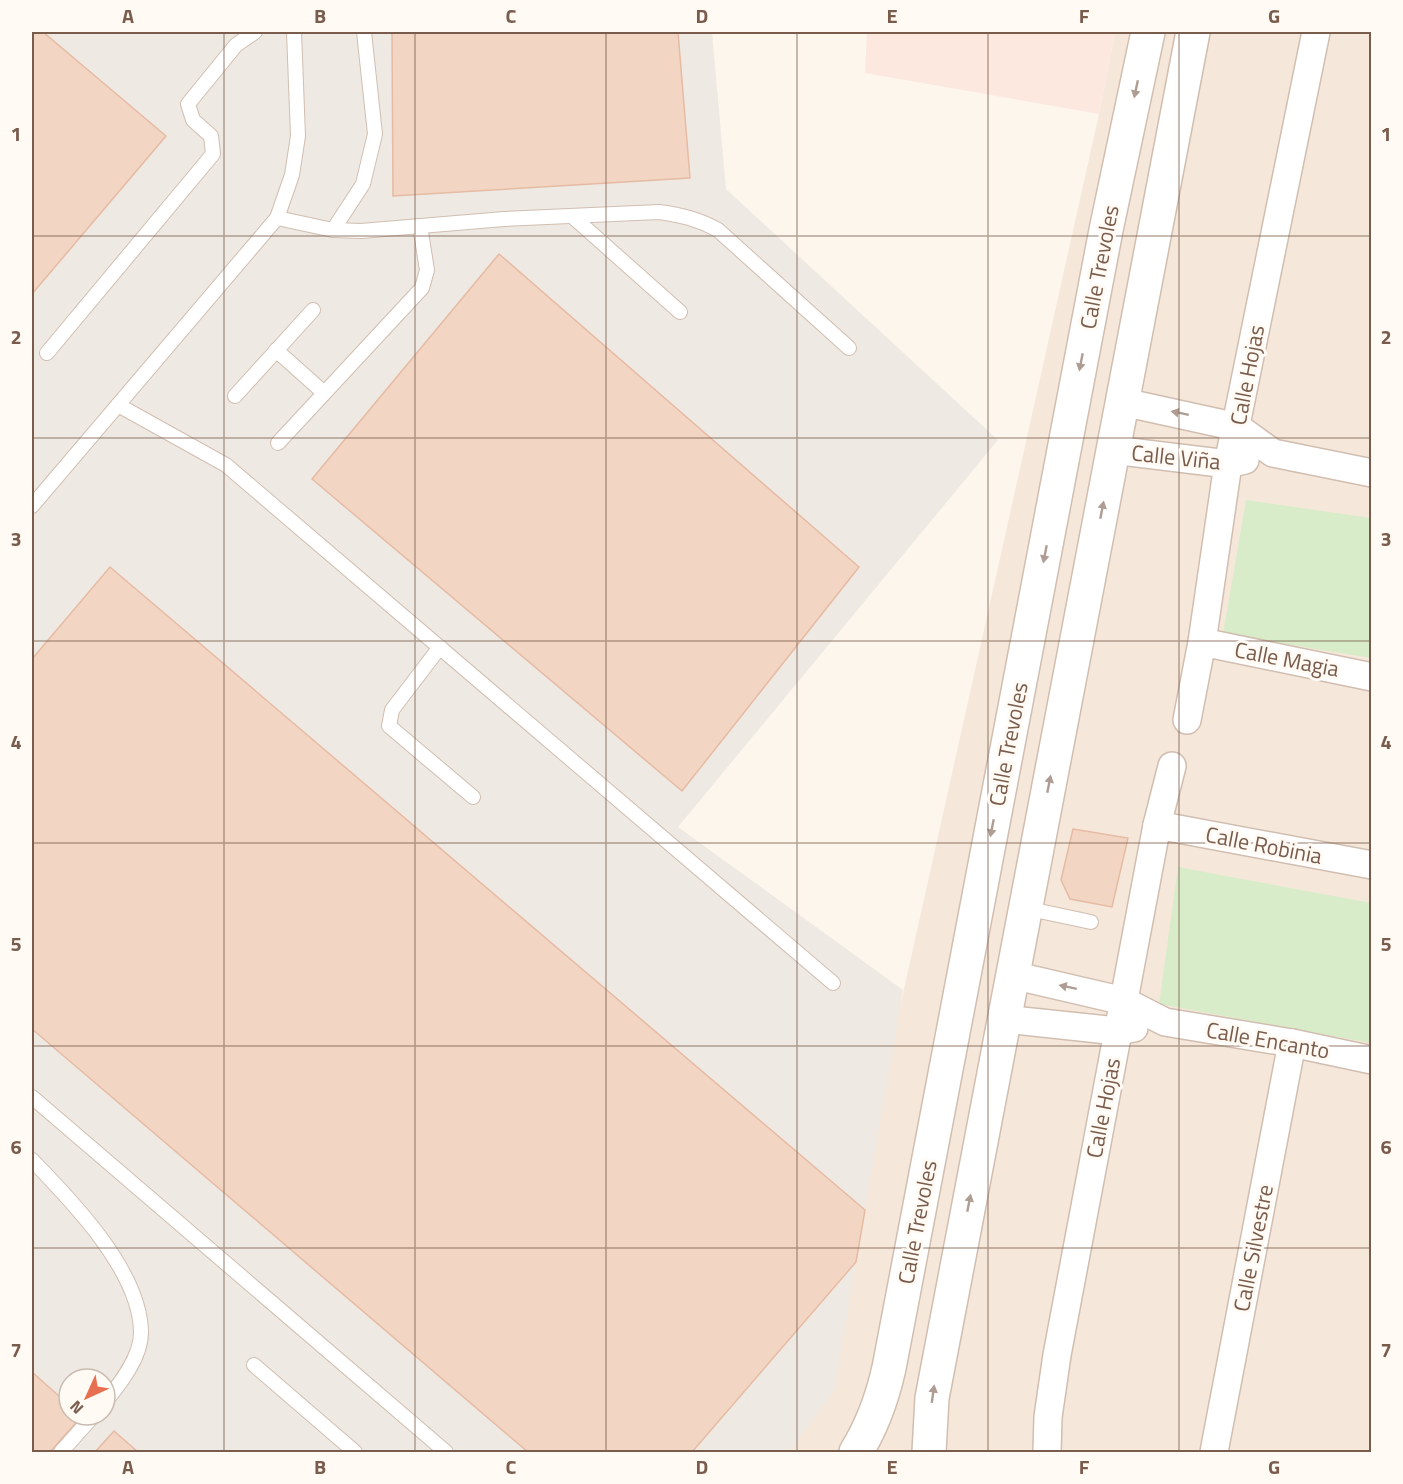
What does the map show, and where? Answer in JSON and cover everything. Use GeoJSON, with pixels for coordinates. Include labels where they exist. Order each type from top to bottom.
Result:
{"type":"FeatureCollection","features":[{"type":"Feature","properties":{"kind":"street","name":"Calle Trevoles"},"geometry":{"type":"LineString","coordinates":[[856,1452],[869,1431],[882,1401],[890,1368],[1106,230],[1148,32]]}},
{"type":"Feature","properties":{"kind":"street"},"geometry":{"type":"LineString","coordinates":[[929,1452],[932,1398],[1193,32]]}},
{"type":"Feature","properties":{"kind":"street","name":"Calle Hojas"},"geometry":{"type":"LineString","coordinates":[[1187,720],[1202,642],[1228,464],[1316,32]]}},
{"type":"Feature","properties":{"kind":"street","name":"Calle Viña"},"geometry":{"type":"LineString","coordinates":[[1123,402],[1237,427],[1273,453],[1371,474]]}},
{"type":"Feature","properties":{"kind":"street","name":"Calle Viña"},"geometry":{"type":"LineString","coordinates":[[1113,450],[1228,464],[1273,453]]}},
{"type":"Feature","properties":{"kind":"street"},"geometry":{"type":"LineString","coordinates":[[1031,626],[1078,631]]}},
{"type":"Feature","properties":{"kind":"street","name":"Calle Magia"},"geometry":{"type":"LineString","coordinates":[[1202,642],[1371,676]]}},
{"type":"Feature","properties":{"kind":"street","name":"Calle Hojas"},"geometry":{"type":"LineString","coordinates":[[1047,1452],[1048,1417],[1057,1355],[1157,825],[1172,766]]}},
{"type":"Feature","properties":{"kind":"street","name":"Calle Robinia"},"geometry":{"type":"LineString","coordinates":[[1157,825],[1371,865]]}},
{"type":"Feature","properties":{"kind":"street","name":"Calle Encanto"},"geometry":{"type":"LineString","coordinates":[[1012,975],[1124,1001],[1165,1022],[1292,1043],[1371,1060]]}},
{"type":"Feature","properties":{"kind":"street","name":"Calle Encanto"},"geometry":{"type":"LineString","coordinates":[[1004,1019],[1117,1031],[1165,1022]]}},
{"type":"Feature","properties":{"kind":"street","name":"Calle Silvestre"},"geometry":{"type":"LineString","coordinates":[[1214,1452],[1292,1043]]}},
{"type":"Feature","properties":{"kind":"lane"},"geometry":{"type":"LineString","coordinates":[[47,353],[213,154],[212,136],[193,120],[188,104],[236,45],[255,32]]}},
{"type":"Feature","properties":{"kind":"lane"},"geometry":{"type":"LineString","coordinates":[[32,506],[277,218],[292,175],[298,136],[294,32]]}},
{"type":"Feature","properties":{"kind":"lane"},"geometry":{"type":"LineString","coordinates":[[333,230],[363,184],[375,134],[364,32]]}},
{"type":"Feature","properties":{"kind":"lane"},"geometry":{"type":"LineString","coordinates":[[277,218],[333,230],[658,212],[699,220],[717,230],[849,348]]}},
{"type":"Feature","properties":{"kind":"lane"},"geometry":{"type":"LineString","coordinates":[[572,216],[680,312]]}},
{"type":"Feature","properties":{"kind":"lane"},"geometry":{"type":"LineString","coordinates":[[278,442],[322,392],[422,288],[427,270],[420,226]]}},
{"type":"Feature","properties":{"kind":"lane"},"geometry":{"type":"LineString","coordinates":[[235,396],[313,310]]}},
{"type":"Feature","properties":{"kind":"lane"},"geometry":{"type":"LineString","coordinates":[[276,350],[322,392]]}},
{"type":"Feature","properties":{"kind":"lane"},"geometry":{"type":"LineString","coordinates":[[118,405],[226,465],[833,983]]}},
{"type":"Feature","properties":{"kind":"lane"},"geometry":{"type":"LineString","coordinates":[[440,647],[392,710],[389,726],[472,797]]}},
{"type":"Feature","properties":{"kind":"lane"},"geometry":{"type":"LineString","coordinates":[[1025,908],[1091,922]]}},
{"type":"Feature","properties":{"kind":"lane"},"geometry":{"type":"LineString","coordinates":[[32,1097],[446,1452]]}},
{"type":"Feature","properties":{"kind":"lane"},"geometry":{"type":"LineString","coordinates":[[32,1160],[81,1215],[113,1258],[134,1295],[141,1334],[133,1362],[117,1385]]}},
{"type":"Feature","properties":{"kind":"lane"},"geometry":{"type":"LineString","coordinates":[[254,1365],[355,1452]]}},
{"type":"Feature","properties":{"kind":"lane"},"geometry":{"type":"LineString","coordinates":[[61,1452],[83,1427]]}},
{"type":"Feature","properties":{"kind":"shaded area"},"geometry":{"type":"Polygon","coordinates":[[[32,32],[712,32],[726,189],[998,440],[678,827],[903,990],[834,1391],[789,1452],[32,1452],[32,32]]]}},
{"type":"Feature","properties":{"kind":"shaded area"},"geometry":{"type":"Polygon","coordinates":[[[867,32],[1115,32],[1099,114],[865,73],[867,32]]]}},
{"type":"Feature","properties":{"kind":"shaded area"},"geometry":{"type":"Polygon","coordinates":[[[1115,32],[1371,32],[1371,1452],[778,1452],[871,1137],[1099,114],[1115,32]]]}},
{"type":"Feature","properties":{"kind":"green space"},"geometry":{"type":"Polygon","coordinates":[[[1246,500],[1371,518],[1371,658],[1223,634],[1246,500]]]}},
{"type":"Feature","properties":{"kind":"green space"},"geometry":{"type":"Polygon","coordinates":[[[1178,867],[1371,903],[1371,1043],[1159,1004],[1178,867]]]}},
{"type":"Feature","properties":{"kind":"building"},"geometry":{"type":"Polygon","coordinates":[[[32,32],[43,32],[166,136],[32,294],[32,32]]]}},
{"type":"Feature","properties":{"kind":"building"},"geometry":{"type":"Polygon","coordinates":[[[392,32],[678,32],[690,178],[393,196],[392,32]]]}},
{"type":"Feature","properties":{"kind":"building"},"geometry":{"type":"Polygon","coordinates":[[[499,254],[859,567],[682,791],[312,479],[499,254]]]}},
{"type":"Feature","properties":{"kind":"building"},"geometry":{"type":"Polygon","coordinates":[[[110,567],[865,1210],[856,1262],[692,1452],[528,1452],[32,1029],[32,659],[110,567]]]}},
{"type":"Feature","properties":{"kind":"building"},"geometry":{"type":"Polygon","coordinates":[[[1073,829],[1128,838],[1112,907],[1070,899],[1061,880],[1073,829]]]}},
{"type":"Feature","properties":{"kind":"building"},"geometry":{"type":"Polygon","coordinates":[[[32,1372],[57,1394],[57,1427],[72,1427],[50,1452],[32,1452],[32,1372]]]}},
{"type":"Feature","properties":{"kind":"building"},"geometry":{"type":"Polygon","coordinates":[[[114,1431],[138,1452],[95,1452],[114,1431]]]}}]}
